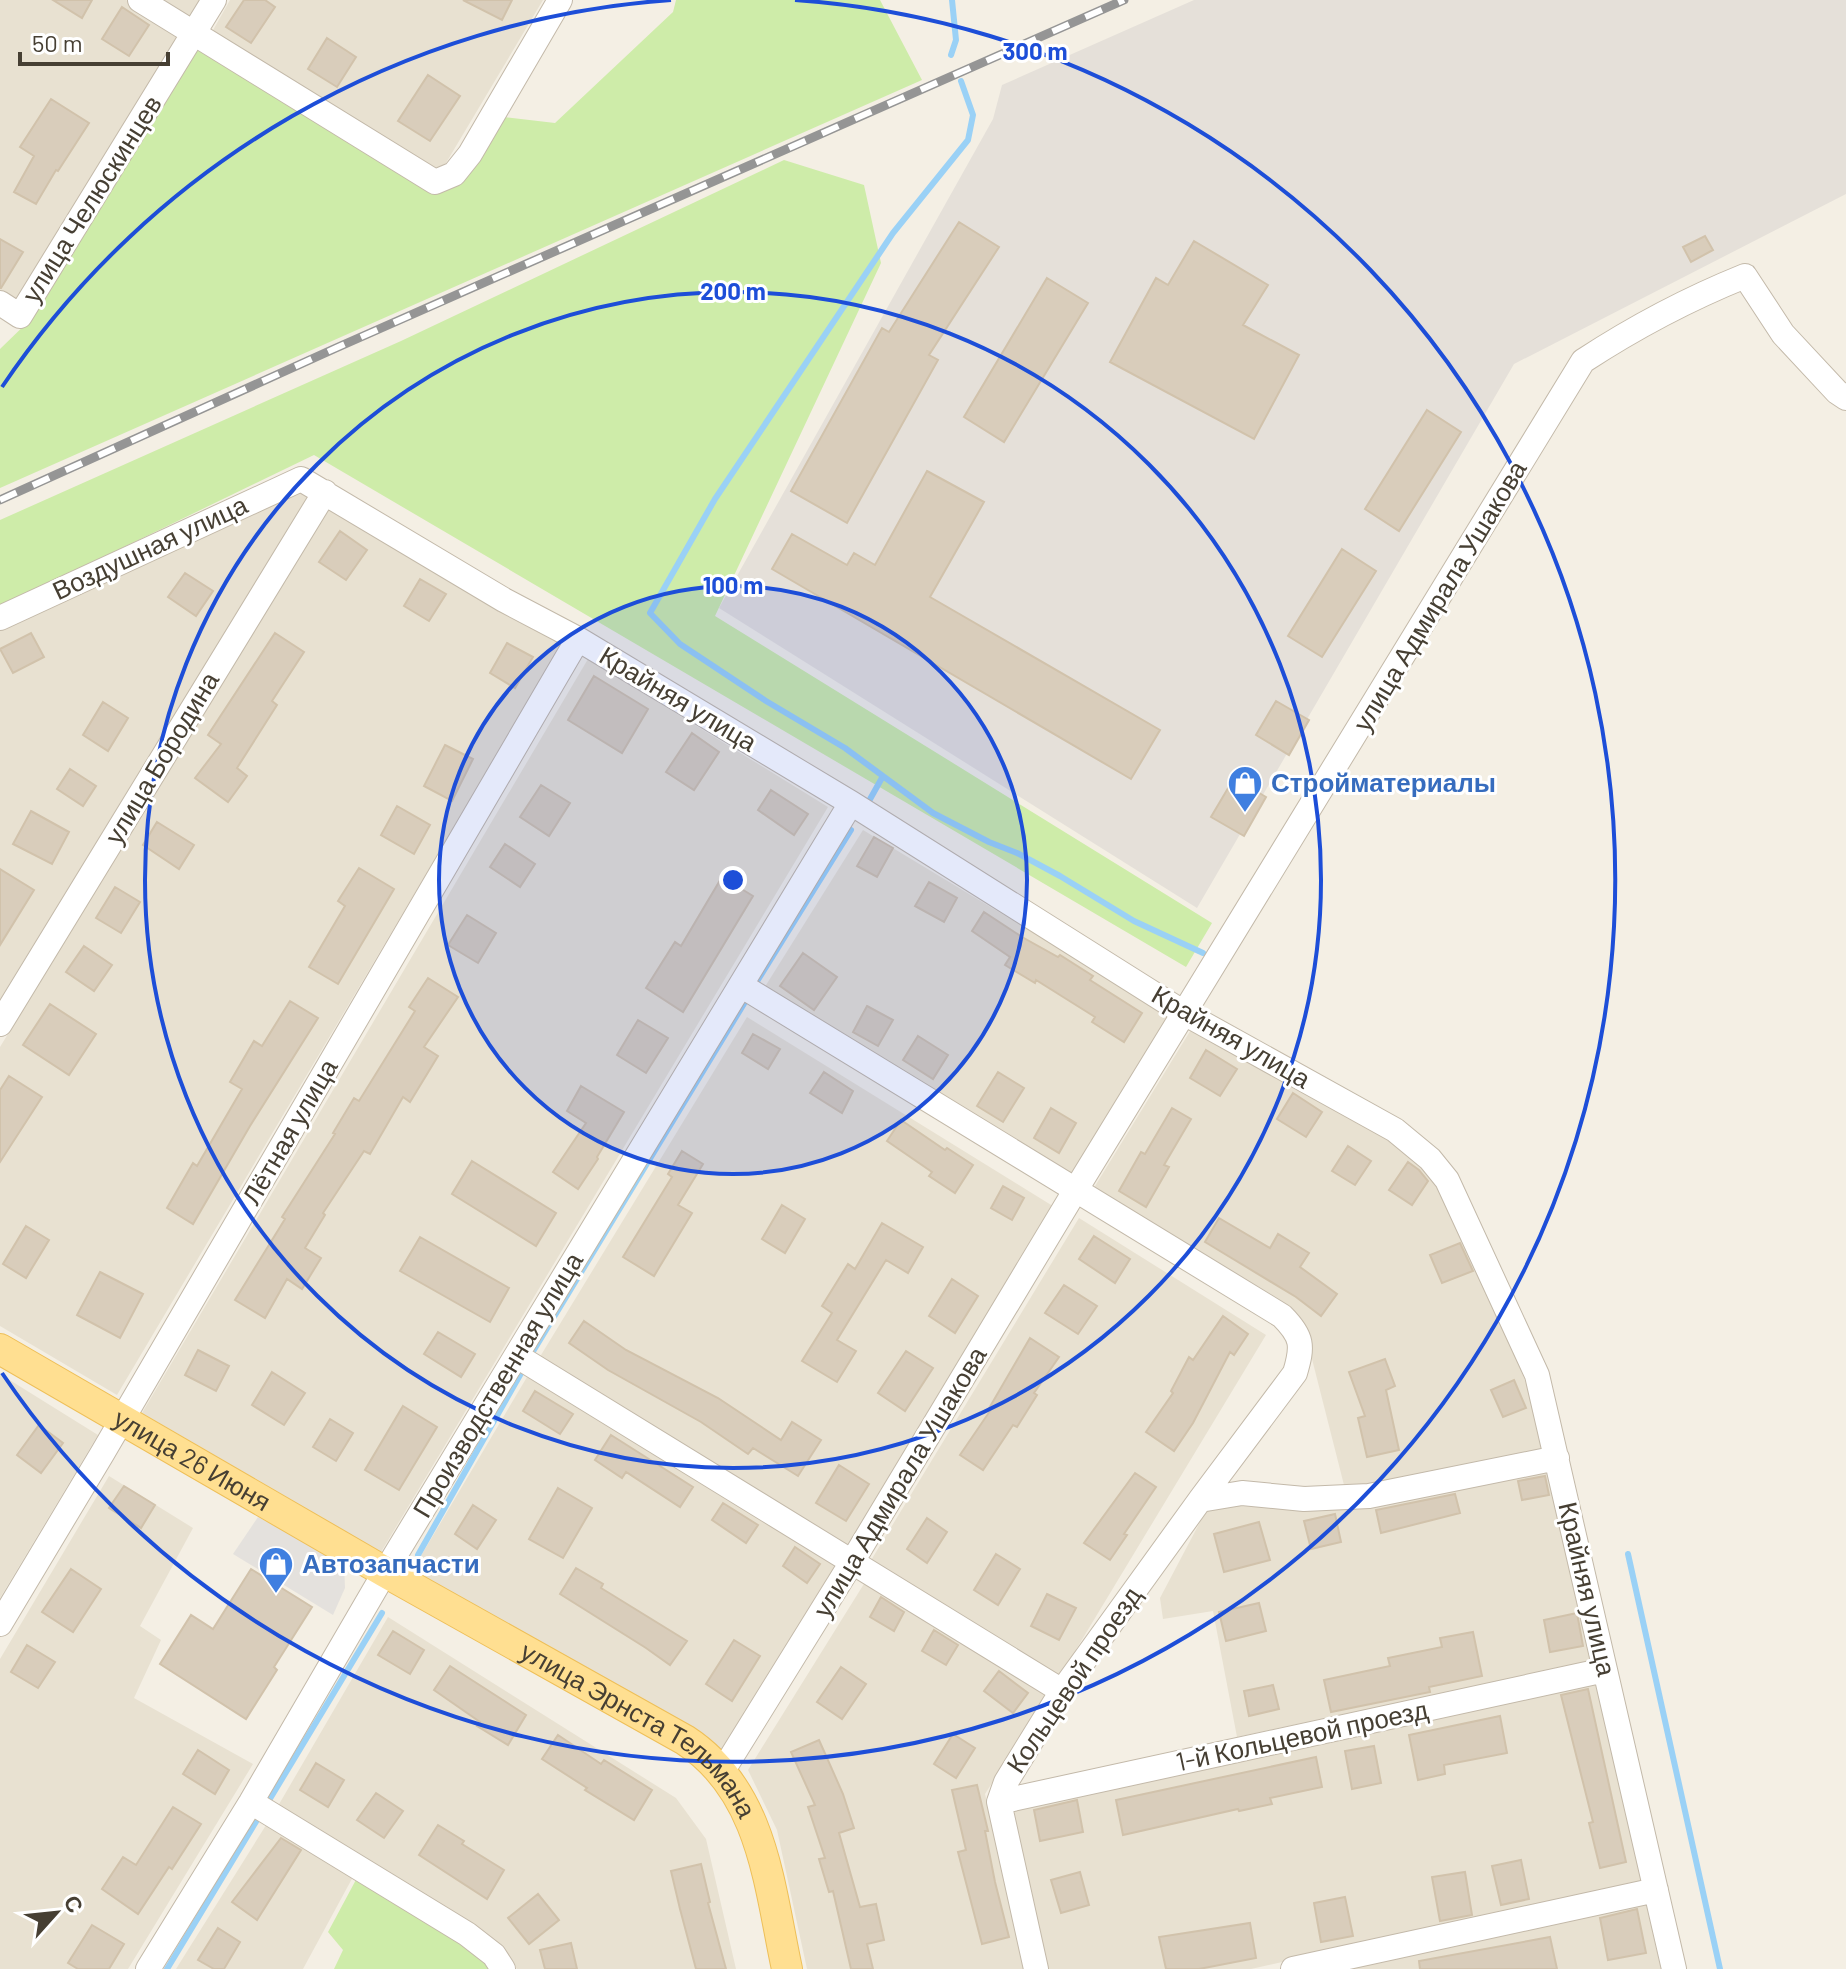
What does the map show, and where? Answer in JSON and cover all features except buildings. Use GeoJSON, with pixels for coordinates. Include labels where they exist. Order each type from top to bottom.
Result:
{"type":"FeatureCollection","features":[{"type":"Feature","properties":{"kind":"main road","name":"улица 26 Июня"},"geometry":{"type":"LineString","coordinates":[[0,1349],[385,1572]]}},
{"type":"Feature","properties":{"kind":"main road","name":"улица Эрнста Тельмана"},"geometry":{"type":"LineString","coordinates":[[385,1572],[685,1740],[722,1772],[741,1798],[758,1836],[787,1969]]}},
{"type":"Feature","properties":{"kind":"street"},"geometry":{"type":"LineString","coordinates":[[140,0],[435,182],[454,174],[470,154],[560,0]]}},
{"type":"Feature","properties":{"kind":"street","name":"улица Челюскинцев"},"geometry":{"type":"LineString","coordinates":[[10,310],[214,0]]}},
{"type":"Feature","properties":{"kind":"street","name":"улица Адмирала Ушакова"},"geometry":{"type":"LineString","coordinates":[[722,1772],[1583,361],[1634,328],[1706,291],[1745,276],[1783,334],[1846,398]]}},
{"type":"Feature","properties":{"kind":"street","name":"Крайняя улица"},"geometry":{"type":"LineString","coordinates":[[301,479],[504,600],[578,639],[851,803],[1184,1013],[1395,1130],[1430,1159],[1447,1180],[1537,1375],[1674,1969]]}},
{"type":"Feature","properties":{"kind":"street","name":"Воздушная улица"},"geometry":{"type":"LineString","coordinates":[[0,618],[301,479]]}},
{"type":"Feature","properties":{"kind":"street","name":"улица Бородина"},"geometry":{"type":"LineString","coordinates":[[0,1024],[325,492]]}},
{"type":"Feature","properties":{"kind":"street","name":"Лётная улица"},"geometry":{"type":"LineString","coordinates":[[0,1624],[122,1421],[578,639]]}},
{"type":"Feature","properties":{"kind":"street","name":"Производственная улица"},"geometry":{"type":"LineString","coordinates":[[148,1969],[851,803]]}},
{"type":"Feature","properties":{"kind":"street"},"geometry":{"type":"LineString","coordinates":[[742,986],[1075,1191]]}},
{"type":"Feature","properties":{"kind":"street","name":"Кольцевой проезд"},"geometry":{"type":"LineString","coordinates":[[1036,1969],[999,1802],[1006,1782],[1062,1691],[1295,1373],[1302,1349],[1296,1330],[1282,1316],[1075,1191]]}},
{"type":"Feature","properties":{"kind":"street"},"geometry":{"type":"LineString","coordinates":[[517,1356],[1062,1691]]}},
{"type":"Feature","properties":{"kind":"street"},"geometry":{"type":"LineString","coordinates":[[1200,1500],[1242,1493],[1304,1499],[1369,1496],[1557,1458]]}},
{"type":"Feature","properties":{"kind":"street","name":"1-й Кольцевой проезд"},"geometry":{"type":"LineString","coordinates":[[999,1802],[1605,1670]]}},
{"type":"Feature","properties":{"kind":"street"},"geometry":{"type":"LineString","coordinates":[[251,1802],[467,1934],[494,1955],[503,1969]]}},
{"type":"Feature","properties":{"kind":"street"},"geometry":{"type":"LineString","coordinates":[[1293,1969],[1656,1890]]}},
{"type":"Feature","properties":{"kind":"shaded area"},"geometry":{"type":"Polygon","coordinates":[[[0,0],[126,0],[184,35],[17,303],[0,293],[0,0]]]}},
{"type":"Feature","properties":{"kind":"shaded area"},"geometry":{"type":"Polygon","coordinates":[[[161,0],[202,0],[191,19],[161,0]]]}},
{"type":"Feature","properties":{"kind":"shaded area"},"geometry":{"type":"Polygon","coordinates":[[[230,0],[543,0],[440,173],[212,32],[230,0]]]}},
{"type":"Feature","properties":{"kind":"shaded area"},"geometry":{"type":"Polygon","coordinates":[[[1194,0],[1846,0],[1846,194],[1514,364],[1197,908],[719,608],[993,119],[1002,85],[1194,0]]]}},
{"type":"Feature","properties":{"kind":"shaded area"},"geometry":{"type":"Polygon","coordinates":[[[299,492],[309,497],[0,999],[0,629],[299,492]]]}},
{"type":"Feature","properties":{"kind":"shaded area"},"geometry":{"type":"Polygon","coordinates":[[[329,508],[562,645],[117,1395],[0,1326],[0,1047],[329,508]]]}},
{"type":"Feature","properties":{"kind":"shaded area"},"geometry":{"type":"Polygon","coordinates":[[[588,659],[828,807],[381,1552],[142,1413],[588,659]]]}},
{"type":"Feature","properties":{"kind":"shaded area"},"geometry":{"type":"Polygon","coordinates":[[[863,830],[1170,1015],[1068,1194],[756,1001],[863,830]]]}},
{"type":"Feature","properties":{"kind":"shaded area"},"geometry":{"type":"Polygon","coordinates":[[[747,1017],[1056,1208],[850,1552],[538,1360],[747,1017]]]}},
{"type":"Feature","properties":{"kind":"shaded area"},"geometry":{"type":"Polygon","coordinates":[[[1192,1028],[1392,1142],[1426,1165],[1442,1188],[1501,1318],[1550,1447],[1345,1489],[1312,1359],[1286,1326],[1084,1204],[1192,1028]]]}},
{"type":"Feature","properties":{"kind":"shaded area"},"geometry":{"type":"Polygon","coordinates":[[[1079,1218],[1266,1335],[1060,1676],[870,1562],[1079,1218]]]}},
{"type":"Feature","properties":{"kind":"shaded area"},"geometry":{"type":"Polygon","coordinates":[[[0,1374],[98,1435],[0,1598],[0,1374]]]}},
{"type":"Feature","properties":{"kind":"shaded area"},"geometry":{"type":"Polygon","coordinates":[[[527,1377],[841,1564],[718,1760],[412,1571],[527,1377]]]}},
{"type":"Feature","properties":{"kind":"shaded area"},"geometry":{"type":"Polygon","coordinates":[[[1554,1465],[1592,1661],[1237,1737],[1213,1611],[1163,1619],[1160,1598],[1209,1505],[1342,1510],[1554,1465]]]}},
{"type":"Feature","properties":{"kind":"shaded area"},"geometry":{"type":"Polygon","coordinates":[[[109,1476],[193,1528],[140,1626],[161,1640],[134,1698],[253,1764],[128,1969],[0,1969],[0,1659],[109,1476]]]}},
{"type":"Feature","properties":{"kind":"shaded area"},"geometry":{"type":"Polygon","coordinates":[[[258,1517],[344,1563],[345,1588],[333,1615],[233,1554],[258,1517]]]}},
{"type":"Feature","properties":{"kind":"shaded area"},"geometry":{"type":"Polygon","coordinates":[[[867,1579],[1050,1691],[985,1794],[1026,1969],[807,1969],[777,1830],[748,1770],[867,1579]]]}},
{"type":"Feature","properties":{"kind":"shaded area"},"geometry":{"type":"Polygon","coordinates":[[[388,1617],[676,1798],[706,1839],[736,1969],[517,1969],[488,1939],[278,1806],[388,1617]]]}},
{"type":"Feature","properties":{"kind":"shaded area"},"geometry":{"type":"Polygon","coordinates":[[[1596,1679],[1642,1882],[1251,1969],[1047,1969],[1010,1807],[1596,1679]]]}},
{"type":"Feature","properties":{"kind":"shaded area"},"geometry":{"type":"Polygon","coordinates":[[[268,1822],[354,1875],[303,1969],[176,1969],[268,1822]]]}},
{"type":"Feature","properties":{"kind":"shaded area"},"geometry":{"type":"Polygon","coordinates":[[[1645,1899],[1661,1969],[1333,1969],[1645,1899]]]}},
{"type":"Feature","properties":{"kind":"green space"},"geometry":{"type":"Polygon","coordinates":[[[676,0],[880,0],[922,80],[0,488],[0,349],[34,316],[196,43],[435,193],[503,117],[555,123],[673,12],[676,0]]]}},
{"type":"Feature","properties":{"kind":"green space"},"geometry":{"type":"Polygon","coordinates":[[[784,160],[864,185],[881,263],[715,616],[1212,923],[1186,967],[314,455],[0,607],[0,520],[401,341],[784,160]]]}},
{"type":"Feature","properties":{"kind":"green space"},"geometry":{"type":"Polygon","coordinates":[[[358,1876],[467,1941],[490,1969],[334,1969],[343,1950],[328,1932],[358,1876]]]}},
{"type":"Feature","properties":{"kind":"waterway"},"geometry":{"type":"LineString","coordinates":[[951,55],[956,40],[952,0]]}},
{"type":"Feature","properties":{"kind":"waterway"},"geometry":{"type":"LineString","coordinates":[[961,81],[973,115],[968,140],[893,233],[715,499],[650,613],[680,644],[845,748],[933,813],[1060,876],[1134,921],[1203,953]]}},
{"type":"Feature","properties":{"kind":"waterway"},"geometry":{"type":"LineString","coordinates":[[869,801],[883,776]]}},
{"type":"Feature","properties":{"kind":"waterway"},"geometry":{"type":"LineString","coordinates":[[756,983],[851,830]]}},
{"type":"Feature","properties":{"kind":"waterway"},"geometry":{"type":"LineString","coordinates":[[529,1358],[745,1002]]}},
{"type":"Feature","properties":{"kind":"waterway"},"geometry":{"type":"LineString","coordinates":[[418,1555],[524,1368]]}},
{"type":"Feature","properties":{"kind":"waterway"},"geometry":{"type":"LineString","coordinates":[[1628,1554],[1720,1969]]}},
{"type":"Feature","properties":{"kind":"waterway"},"geometry":{"type":"LineString","coordinates":[[268,1802],[382,1613]]}},
{"type":"Feature","properties":{"kind":"waterway"},"geometry":{"type":"LineString","coordinates":[[167,1969],[260,1815]]}},
{"type":"Feature","properties":{"kind":"railway"},"geometry":{"type":"LineString","coordinates":[[0,500],[1124,0]]}},
{"type":"Feature","properties":{"kind":"place","name":"Стройматериалы"},"geometry":{"type":"Point","coordinates":[1245,814]}},
{"type":"Feature","properties":{"kind":"place","name":"Автозапчасти"},"geometry":{"type":"Point","coordinates":[276,1595]}}]}
